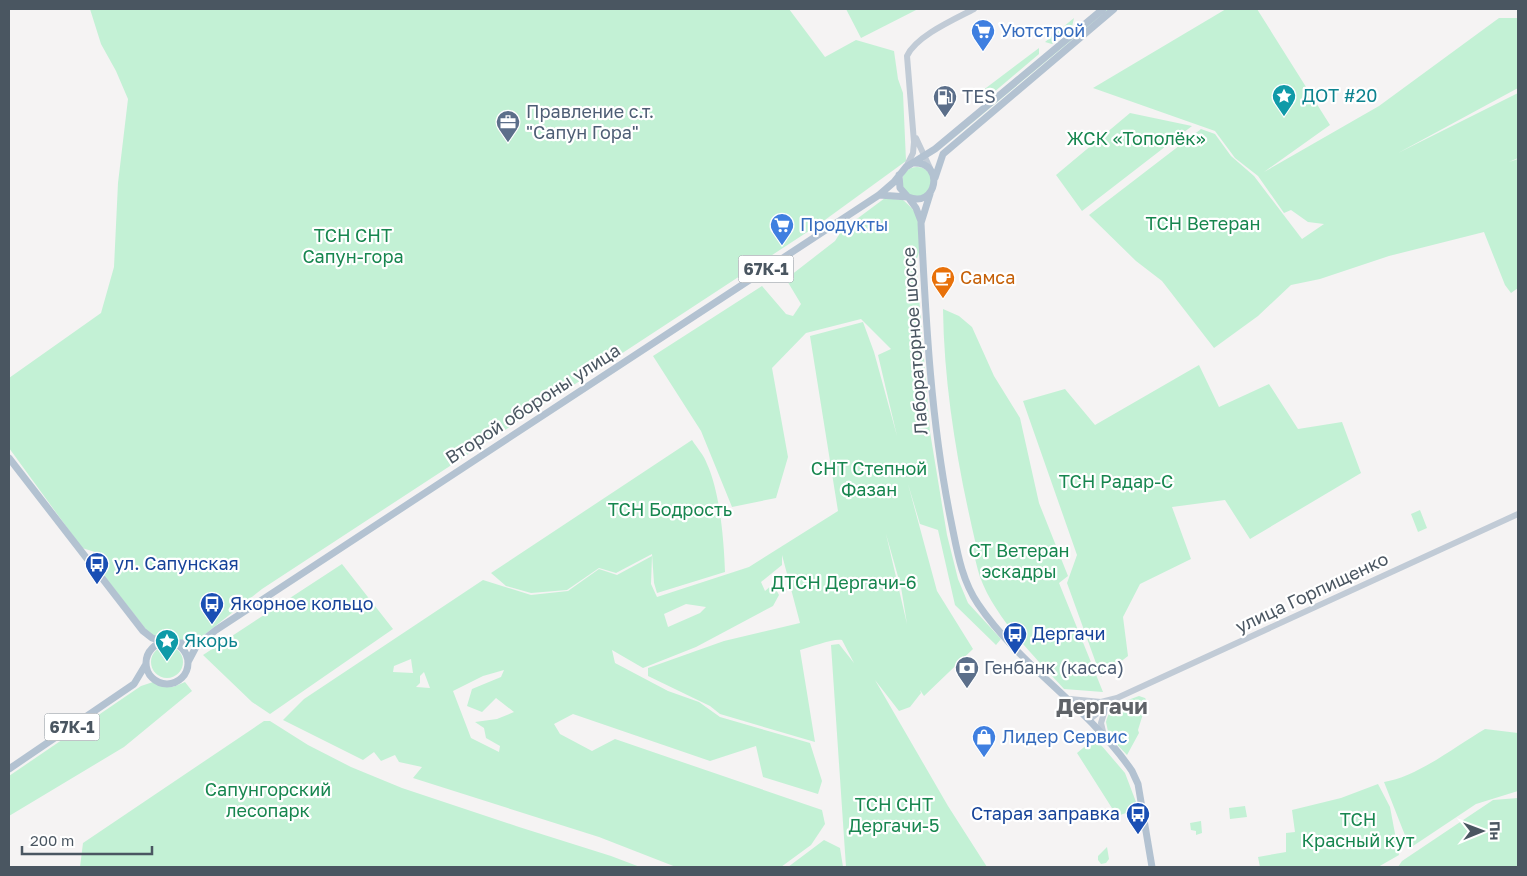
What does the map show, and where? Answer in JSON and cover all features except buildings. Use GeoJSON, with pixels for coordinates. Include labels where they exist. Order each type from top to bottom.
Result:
{"type":"FeatureCollection","features":[{"type":"Feature","properties":{"kind":"main road","name":"67К-1"},"geometry":{"type":"LineString","coordinates":[[879,195],[900,175],[913,153],[914,134],[907,56],[912,48],[929,35],[974,9]]}},
{"type":"Feature","properties":{"kind":"main road"},"geometry":{"type":"LineString","coordinates":[[913,163],[935,149],[1103,9]]}},
{"type":"Feature","properties":{"kind":"main road"},"geometry":{"type":"LineString","coordinates":[[879,195],[920,199],[930,194],[934,187],[940,159],[1114,9]]}},
{"type":"Feature","properties":{"kind":"main road","name":"67К-1"},"geometry":{"type":"LineString","coordinates":[[914,134],[935,178]]}},
{"type":"Feature","properties":{"kind":"main road"},"geometry":{"type":"LineString","coordinates":[[918,141],[927,149],[935,149]]}},
{"type":"Feature","properties":{"kind":"main road","name":"67К-1"},"geometry":{"type":"LineString","coordinates":[[906,167],[913,163]]}},
{"type":"Feature","properties":{"kind":"main road"},"geometry":{"type":"LineString","coordinates":[[913,163],[921,163],[930,168]]}},
{"type":"Feature","properties":{"kind":"main road"},"geometry":{"type":"LineString","coordinates":[[900,175],[900,188],[908,197]]}},
{"type":"Feature","properties":{"kind":"main road","name":"Лабораторное шоссе"},"geometry":{"type":"LineString","coordinates":[[921,223],[930,194]]}},
{"type":"Feature","properties":{"kind":"main road","name":"Второй обороны улица"},"geometry":{"type":"LineString","coordinates":[[188,662],[193,649],[203,639],[879,195]]}},
{"type":"Feature","properties":{"kind":"main road","name":"Лабораторное шоссе"},"geometry":{"type":"LineString","coordinates":[[908,197],[916,208],[921,223],[939,452],[965,578],[970,592],[986,615],[1006,637],[1089,717],[1125,761],[1138,784],[1152,867]]}},
{"type":"Feature","properties":{"kind":"main road"},"geometry":{"type":"LineString","coordinates":[[9,458],[143,631],[152,638],[164,642]]}},
{"type":"Feature","properties":{"kind":"main road","name":"улица Горпищенко"},"geometry":{"type":"LineString","coordinates":[[1070,699],[1101,702],[1117,698],[1518,514]]}},
{"type":"Feature","properties":{"kind":"main road"},"geometry":{"type":"LineString","coordinates":[[143,631],[148,653]]}},
{"type":"Feature","properties":{"kind":"main road","name":"Второй обороны улица"},"geometry":{"type":"LineString","coordinates":[[177,643],[190,643],[203,639]]}},
{"type":"Feature","properties":{"kind":"main road","name":"67К-1"},"geometry":{"type":"LineString","coordinates":[[164,642],[177,643]]}},
{"type":"Feature","properties":{"kind":"main road"},"geometry":{"type":"LineString","coordinates":[[148,653],[156,644],[164,642]]}},
{"type":"Feature","properties":{"kind":"main road"},"geometry":{"type":"LineString","coordinates":[[177,643],[184,650],[188,662]]}},
{"type":"Feature","properties":{"kind":"main road","name":"67К-1"},"geometry":{"type":"LineString","coordinates":[[134,684],[146,664],[148,653]]}},
{"type":"Feature","properties":{"kind":"main road","name":"67К-1"},"geometry":{"type":"LineString","coordinates":[[9,769],[134,684],[147,679],[170,684],[180,680],[186,672],[188,662]]}},
{"type":"Feature","properties":{"kind":"main road"},"geometry":{"type":"LineString","coordinates":[[146,664],[149,674],[157,681]]}},
{"type":"Feature","properties":{"kind":"main road","name":"улица Горпищенко"},"geometry":{"type":"LineString","coordinates":[[1089,717],[1106,708],[1117,698]]}},
{"type":"Feature","properties":{"kind":"main road"},"geometry":{"type":"LineString","coordinates":[[1091,704],[1098,709],[1089,717],[1086,707],[1091,704],[1101,702]]}},
{"type":"Feature","properties":{"kind":"main road"},"geometry":{"type":"LineString","coordinates":[[1106,708],[1101,724],[1106,739]]}},
{"type":"Feature","properties":{"kind":"green space","name":"ТСН СНТ Сапун-гора"},"geometry":{"type":"Polygon","coordinates":[[[90,9],[789,9],[825,57],[856,40],[894,51],[898,79],[903,93],[906,161],[818,225],[262,589],[194,643],[157,640],[152,637],[105,577],[104,563],[95,552],[82,548],[9,448],[9,378],[101,313],[114,267],[118,183],[128,99],[116,71],[101,44],[90,9]]]}},
{"type":"Feature","properties":{"kind":"green space"},"geometry":{"type":"Polygon","coordinates":[[[846,9],[918,9],[861,38],[846,9]]]}},
{"type":"Feature","properties":{"kind":"green space"},"geometry":{"type":"Polygon","coordinates":[[[1105,9],[1109,9],[937,152],[1105,9]]]}},
{"type":"Feature","properties":{"kind":"green space","name":"ТСН Ветеран"},"geometry":{"type":"Polygon","coordinates":[[[1226,9],[1257,9],[1330,125],[1264,172],[1379,106],[1499,18],[1518,18],[1518,88],[1398,153],[1518,93],[1518,158],[1509,162],[1518,159],[1518,288],[1511,293],[1505,285],[1484,232],[1389,256],[1320,279],[1291,285],[1258,316],[1214,348],[1162,281],[1136,261],[1089,215],[1201,129],[1215,134],[1231,156],[1254,176],[1302,239],[1324,224],[1308,222],[1291,210],[1284,213],[1258,176],[1235,158],[1215,131],[1093,88],[1226,9]]]}},
{"type":"Feature","properties":{"kind":"green space"},"geometry":{"type":"Polygon","coordinates":[[[1074,18],[1072,27],[1052,44],[1045,42],[1074,18]]]}},
{"type":"Feature","properties":{"kind":"green space"},"geometry":{"type":"Polygon","coordinates":[[[1039,48],[1039,54],[980,104],[978,101],[981,98],[978,94],[1039,48]]]}},
{"type":"Feature","properties":{"kind":"green space","name":"ЖСК «Тополёк»"},"geometry":{"type":"Polygon","coordinates":[[[1130,113],[1192,126],[1082,211],[1056,175],[1130,113]]]}},
{"type":"Feature","properties":{"kind":"green space"},"geometry":{"type":"Polygon","coordinates":[[[917,167],[928,171],[932,182],[928,193],[917,197],[906,193],[902,182],[906,171],[917,167]]]}},
{"type":"Feature","properties":{"kind":"green space"},"geometry":{"type":"Polygon","coordinates":[[[885,198],[903,200],[915,212],[918,219],[920,244],[916,260],[930,432],[947,535],[958,579],[968,603],[1001,639],[996,645],[955,605],[938,530],[920,524],[908,484],[937,591],[973,649],[924,696],[920,690],[921,693],[910,707],[899,711],[875,680],[948,806],[987,867],[846,867],[831,645],[839,644],[854,663],[842,640],[828,641],[800,650],[815,742],[720,714],[710,706],[648,676],[648,668],[724,641],[800,623],[782,555],[782,565],[761,582],[765,591],[773,584],[779,595],[773,606],[696,647],[643,668],[612,650],[615,663],[668,691],[699,702],[720,717],[810,743],[822,781],[818,794],[763,777],[756,746],[710,761],[573,714],[554,724],[560,734],[592,751],[615,739],[822,810],[825,824],[811,845],[781,867],[676,867],[599,837],[413,778],[422,767],[399,762],[395,755],[381,761],[374,752],[363,760],[283,720],[304,699],[483,580],[531,595],[568,591],[599,569],[617,575],[652,556],[651,584],[657,597],[749,567],[838,511],[810,336],[863,322],[874,352],[897,436],[878,355],[891,349],[861,319],[806,333],[772,368],[788,457],[776,498],[732,507],[701,431],[653,356],[762,286],[786,314],[793,316],[801,304],[786,279],[835,241],[842,230],[885,198]],[[886,534],[907,624],[901,587],[886,534]],[[686,604],[664,614],[668,627],[700,613],[706,607],[686,604]],[[411,659],[394,666],[393,672],[413,673],[411,659]],[[504,670],[483,676],[453,691],[471,738],[499,752],[500,746],[486,738],[484,728],[475,722],[497,719],[514,712],[496,698],[482,712],[467,706],[472,689],[501,677],[504,670]],[[424,672],[420,676],[420,683],[416,687],[430,688],[424,672]]]}},
{"type":"Feature","properties":{"kind":"green space","name":"СТ Ветеран эскадры"},"geometry":{"type":"Polygon","coordinates":[[[943,309],[959,316],[972,327],[994,376],[1020,418],[1039,503],[1068,576],[1059,583],[1103,692],[1064,689],[1006,622],[995,607],[980,577],[972,547],[976,545],[963,487],[953,428],[946,368],[943,309]]]}},
{"type":"Feature","properties":{"kind":"green space","name":"ТСН Радар-С"},"geometry":{"type":"Polygon","coordinates":[[[1199,365],[1219,407],[1269,384],[1298,429],[1342,422],[1361,473],[1250,539],[1225,500],[1172,507],[1191,559],[1140,584],[1123,617],[1128,656],[1101,677],[1067,583],[1077,555],[1023,401],[1065,389],[1095,425],[1199,365]]]}},
{"type":"Feature","properties":{"kind":"green space","name":"ТСН Бодрость"},"geometry":{"type":"Polygon","coordinates":[[[692,440],[706,461],[715,488],[722,532],[725,572],[657,593],[654,583],[652,554],[616,573],[599,568],[567,590],[531,593],[506,586],[491,573],[692,440]]]}},
{"type":"Feature","properties":{"kind":"green space"},"geometry":{"type":"Polygon","coordinates":[[[1420,510],[1427,528],[1418,532],[1411,514],[1420,510]]]}},
{"type":"Feature","properties":{"kind":"green space"},"geometry":{"type":"Polygon","coordinates":[[[342,564],[393,629],[270,714],[252,702],[203,655],[342,564]]]}},
{"type":"Feature","properties":{"kind":"green space"},"geometry":{"type":"Polygon","coordinates":[[[167,646],[173,647],[178,651],[182,656],[182,668],[178,673],[173,677],[167,678],[161,677],[156,673],[152,668],[151,662],[152,656],[156,651],[161,647],[167,646]]]}},
{"type":"Feature","properties":{"kind":"green space"},"geometry":{"type":"Polygon","coordinates":[[[153,682],[173,687],[185,682],[192,691],[124,747],[9,816],[9,776],[141,686],[153,682]]]}},
{"type":"Feature","properties":{"kind":"green space"},"geometry":{"type":"Polygon","coordinates":[[[1139,696],[1147,701],[1138,730],[1139,733],[1127,755],[1109,736],[1106,722],[1114,707],[1139,696]]]}},
{"type":"Feature","properties":{"kind":"green space","name":"Сапунгорский лесопарк"},"geometry":{"type":"Polygon","coordinates":[[[264,721],[270,721],[308,745],[351,767],[402,788],[640,867],[80,867],[83,843],[264,721]]]}},
{"type":"Feature","properties":{"kind":"green space"},"geometry":{"type":"Polygon","coordinates":[[[1485,729],[1518,733],[1518,791],[1476,804],[1410,848],[1384,782],[1397,779],[1423,768],[1485,729]]]}},
{"type":"Feature","properties":{"kind":"green space"},"geometry":{"type":"Polygon","coordinates":[[[1095,738],[1125,773],[1136,802],[1132,811],[1117,816],[1077,753],[1095,738]]]}},
{"type":"Feature","properties":{"kind":"green space","name":"ТСН Красный кут"},"geometry":{"type":"Polygon","coordinates":[[[1378,784],[1390,807],[1399,855],[1378,867],[1260,867],[1258,857],[1286,852],[1286,833],[1295,832],[1292,810],[1341,798],[1378,784]]]}},
{"type":"Feature","properties":{"kind":"green space"},"geometry":{"type":"Polygon","coordinates":[[[1518,798],[1518,867],[1398,867],[1402,861],[1493,800],[1518,798]]]}},
{"type":"Feature","properties":{"kind":"green space"},"geometry":{"type":"Polygon","coordinates":[[[1245,806],[1247,817],[1230,819],[1229,808],[1245,806]]]}},
{"type":"Feature","properties":{"kind":"green space"},"geometry":{"type":"Polygon","coordinates":[[[1201,821],[1202,833],[1196,835],[1196,831],[1191,830],[1190,823],[1201,821]]]}},
{"type":"Feature","properties":{"kind":"green space"},"geometry":{"type":"Polygon","coordinates":[[[824,840],[840,848],[843,867],[788,867],[824,840]]]}},
{"type":"Feature","properties":{"kind":"green space"},"geometry":{"type":"Polygon","coordinates":[[[1107,847],[1109,859],[1106,863],[1101,864],[1098,856],[1107,847]]]}},
{"type":"Feature","properties":{"kind":"place","name":"Уютстрой"},"geometry":{"type":"Point","coordinates":[983,52]}},
{"type":"Feature","properties":{"kind":"place","name":"ДОТ #20"},"geometry":{"type":"Point","coordinates":[1284,117]}},
{"type":"Feature","properties":{"kind":"place","name":"TES"},"geometry":{"type":"Point","coordinates":[945,118]}},
{"type":"Feature","properties":{"kind":"place","name":"Правление с.т. \"Сапун Гора\""},"geometry":{"type":"Point","coordinates":[508,143]}},
{"type":"Feature","properties":{"kind":"place","name":"Продукты"},"geometry":{"type":"Point","coordinates":[782,246]}},
{"type":"Feature","properties":{"kind":"place","name":"Самса"},"geometry":{"type":"Point","coordinates":[943,299]}},
{"type":"Feature","properties":{"kind":"place","name":"ул. Сапунская"},"geometry":{"type":"Point","coordinates":[97,585]}},
{"type":"Feature","properties":{"kind":"place","name":"Якорное кольцо"},"geometry":{"type":"Point","coordinates":[212,625]}},
{"type":"Feature","properties":{"kind":"place","name":"Дергачи"},"geometry":{"type":"Point","coordinates":[1015,655]}},
{"type":"Feature","properties":{"kind":"place","name":"Якорь"},"geometry":{"type":"Point","coordinates":[167,662]}},
{"type":"Feature","properties":{"kind":"place","name":"Генбанк (касса)"},"geometry":{"type":"Point","coordinates":[967,689]}},
{"type":"Feature","properties":{"kind":"place","name":"Лидер Сервис"},"geometry":{"type":"Point","coordinates":[984,758]}},
{"type":"Feature","properties":{"kind":"place","name":"Старая заправка"},"geometry":{"type":"Point","coordinates":[1138,835]}},
{"type":"Feature","properties":{"kind":"district","name":"Дергачи"},"geometry":{"type":"Point","coordinates":[1102,706]}},
{"type":"Feature","properties":{"kind":"park label","name":"СНТ Степной Фазан"},"geometry":{"type":"Point","coordinates":[869,479]}},
{"type":"Feature","properties":{"kind":"park label","name":"ДТСН Дергачи-6"},"geometry":{"type":"Point","coordinates":[844,583]}},
{"type":"Feature","properties":{"kind":"park label","name":"ТСН СНТ Дергачи-5"},"geometry":{"type":"Point","coordinates":[894,815]}}]}
